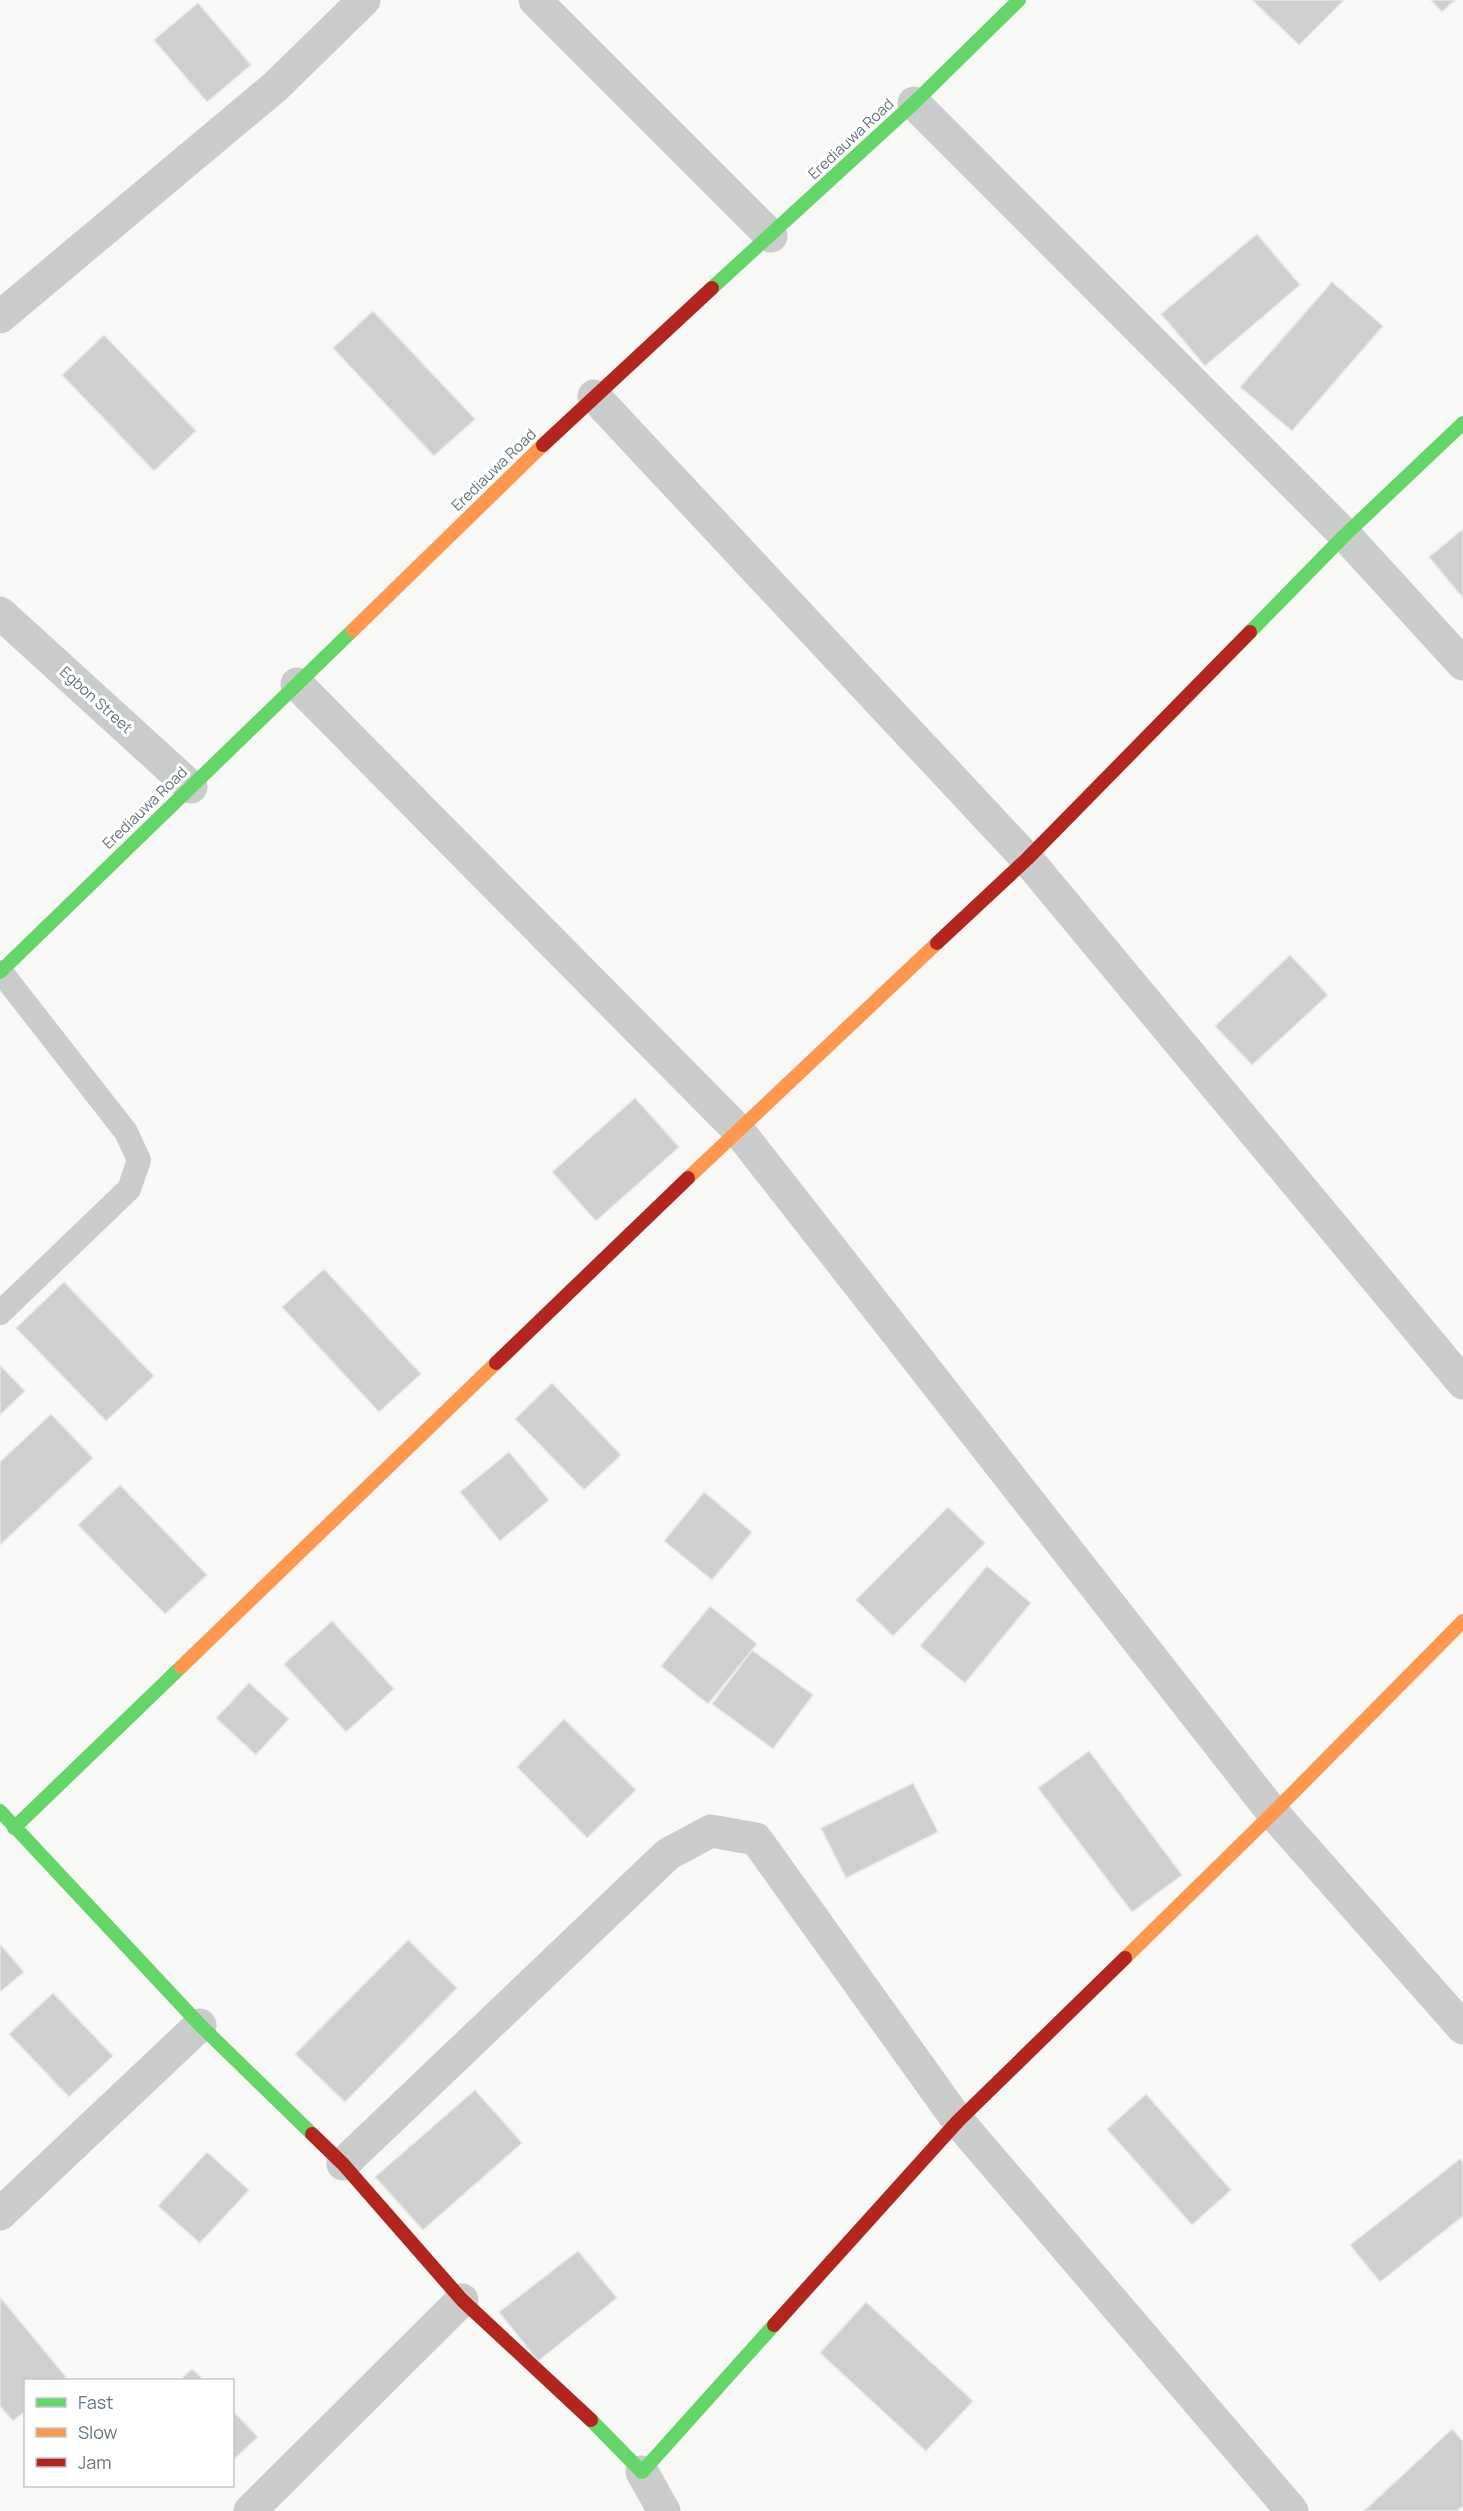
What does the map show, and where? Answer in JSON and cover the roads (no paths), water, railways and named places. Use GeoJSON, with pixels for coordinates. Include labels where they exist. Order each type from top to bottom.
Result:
{"type":"FeatureCollection","features":[{"type":"Feature","properties":{"kind":"street"},"geometry":{"type":"LineString","coordinates":[[0,317],[276,86],[364,0]]}},
{"type":"Feature","properties":{"kind":"street"},"geometry":{"type":"LineString","coordinates":[[535,0],[771,236]]}},
{"type":"Feature","properties":{"kind":"street","name":"Erediauwa Road"},"geometry":{"type":"LineString","coordinates":[[0,972],[594,396],[914,103],[1019,0]]}},
{"type":"Feature","properties":{"kind":"street"},"geometry":{"type":"LineString","coordinates":[[914,103],[1345,535],[1463,664]]}},
{"type":"Feature","properties":{"kind":"street"},"geometry":{"type":"LineString","coordinates":[[594,396],[1027,859],[1463,1383]]}},
{"type":"Feature","properties":{"kind":"street"},"geometry":{"type":"LineString","coordinates":[[14,1828],[738,1130],[1027,859],[1345,535],[1463,423]]}},
{"type":"Feature","properties":{"kind":"street","name":"Egbon Street"},"geometry":{"type":"LineString","coordinates":[[0,613],[191,787]]}},
{"type":"Feature","properties":{"kind":"street"},"geometry":{"type":"LineString","coordinates":[[297,684],[738,1130],[1273,1813],[1463,2028]]}},
{"type":"Feature","properties":{"kind":"street"},"geometry":{"type":"LineString","coordinates":[[642,2472],[958,2121],[1273,1813],[1463,1621]]}},
{"type":"Feature","properties":{"kind":"street"},"geometry":{"type":"LineString","coordinates":[[0,1811],[200,2025],[343,2164],[462,2300],[605,2433],[642,2472],[664,2511]]}},
{"type":"Feature","properties":{"kind":"street"},"geometry":{"type":"LineString","coordinates":[[343,2164],[668,1854],[711,1831],[756,1839],[958,2121],[1292,2511]]}},
{"type":"Feature","properties":{"kind":"street"},"geometry":{"type":"LineString","coordinates":[[0,2214],[200,2025]]}},
{"type":"Feature","properties":{"kind":"street"},"geometry":{"type":"LineString","coordinates":[[250,2511],[462,2300]]}},
{"type":"Feature","properties":{"kind":"lane"},"geometry":{"type":"LineString","coordinates":[[0,972],[126,1132],[139,1160],[129,1189],[0,1313]]}}]}
